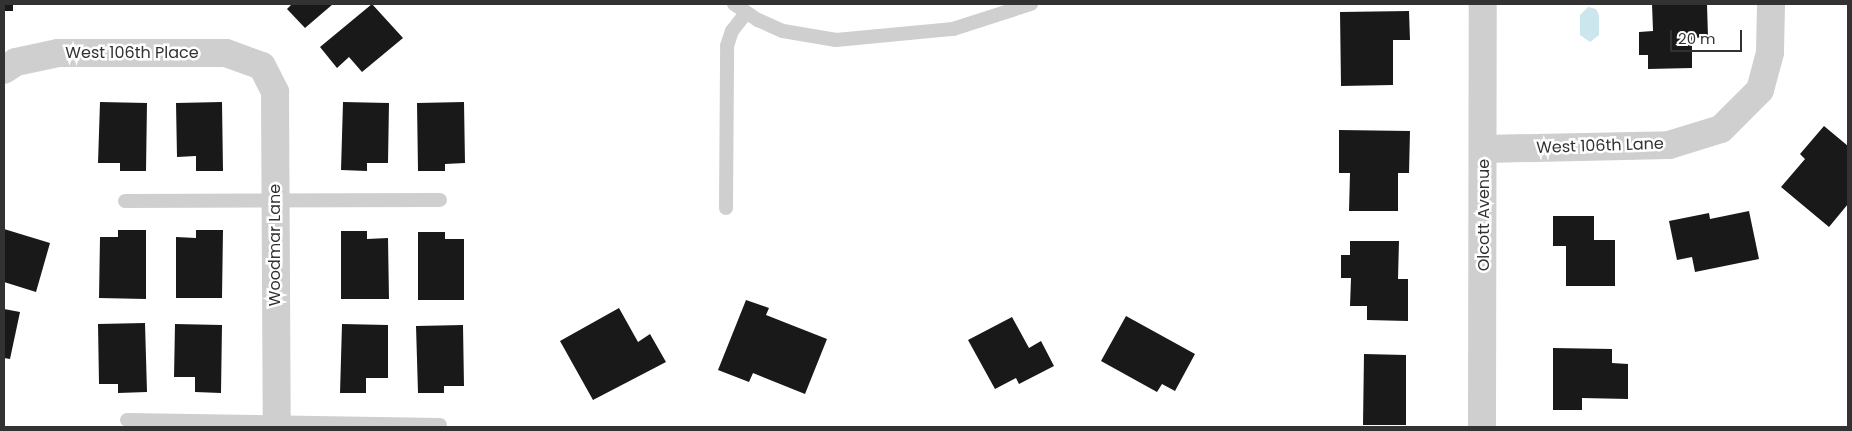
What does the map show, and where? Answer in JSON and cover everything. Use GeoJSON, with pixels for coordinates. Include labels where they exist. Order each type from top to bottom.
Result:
{"type":"FeatureCollection","features":[{"type":"Feature","properties":{"kind":"street","name":"Olcott Avenue"},"geometry":{"type":"LineString","coordinates":[[1482,427],[1483,4]]}},
{"type":"Feature","properties":{"kind":"street","name":"West 106th Lane"},"geometry":{"type":"LineString","coordinates":[[1484,149],[1670,145],[1721,129],[1760,90],[1770,52],[1770,4]]}},
{"type":"Feature","properties":{"kind":"street","name":"West 106th Place"},"geometry":{"type":"LineString","coordinates":[[4,70],[16,62],[58,53],[226,53],[262,66]]}},
{"type":"Feature","properties":{"kind":"street","name":"Woodmar Lane"},"geometry":{"type":"LineString","coordinates":[[262,66],[275,92],[277,426]]}},
{"type":"Feature","properties":{"kind":"lane"},"geometry":{"type":"LineString","coordinates":[[734,4],[746,13],[793,34],[848,40],[953,29],[1031,4]]}},
{"type":"Feature","properties":{"kind":"lane"},"geometry":{"type":"LineString","coordinates":[[726,208],[729,38],[746,13]]}},
{"type":"Feature","properties":{"kind":"lane"},"geometry":{"type":"LineString","coordinates":[[125,201],[275,199],[440,200]]}},
{"type":"Feature","properties":{"kind":"lane"},"geometry":{"type":"LineString","coordinates":[[127,420],[277,426],[440,425]]}},
{"type":"Feature","properties":{"kind":"water"},"geometry":{"type":"Polygon","coordinates":[[[1588,7],[1596,9],[1599,15],[1599,35],[1590,42],[1580,35],[1580,15],[1588,7]]]}},
{"type":"Feature","properties":{"kind":"building"},"geometry":{"type":"Polygon","coordinates":[[[4,4],[13,4],[13,11],[4,11],[4,4]]]}},
{"type":"Feature","properties":{"kind":"building"},"geometry":{"type":"Polygon","coordinates":[[[292,4],[333,4],[305,28],[287,9],[292,4]]]}},
{"type":"Feature","properties":{"kind":"building"},"geometry":{"type":"Polygon","coordinates":[[[372,4],[403,38],[362,72],[349,57],[337,68],[320,47],[372,4]]]}},
{"type":"Feature","properties":{"kind":"building"},"geometry":{"type":"Polygon","coordinates":[[[1652,4],[1707,4],[1708,37],[1692,38],[1692,68],[1648,69],[1648,55],[1639,55],[1639,32],[1653,31],[1652,4]]]}},
{"type":"Feature","properties":{"kind":"building"},"geometry":{"type":"Polygon","coordinates":[[[1409,11],[1410,40],[1393,40],[1393,85],[1341,86],[1340,12],[1409,11]]]}},
{"type":"Feature","properties":{"kind":"building"},"geometry":{"type":"Polygon","coordinates":[[[100,102],[147,103],[146,171],[120,171],[120,163],[98,163],[100,102]]]}},
{"type":"Feature","properties":{"kind":"building"},"geometry":{"type":"Polygon","coordinates":[[[222,102],[223,171],[196,171],[196,156],[177,157],[176,103],[222,102]]]}},
{"type":"Feature","properties":{"kind":"building"},"geometry":{"type":"Polygon","coordinates":[[[343,102],[389,103],[388,163],[367,163],[367,171],[341,170],[343,102]]]}},
{"type":"Feature","properties":{"kind":"building"},"geometry":{"type":"Polygon","coordinates":[[[464,102],[465,163],[445,164],[445,171],[418,171],[417,103],[464,102]]]}},
{"type":"Feature","properties":{"kind":"building"},"geometry":{"type":"Polygon","coordinates":[[[1824,126],[1848,146],[1848,204],[1829,227],[1781,187],[1805,159],[1800,154],[1824,126]]]}},
{"type":"Feature","properties":{"kind":"building"},"geometry":{"type":"Polygon","coordinates":[[[1339,130],[1410,131],[1409,173],[1398,173],[1398,211],[1349,211],[1350,173],[1339,173],[1339,130]]]}},
{"type":"Feature","properties":{"kind":"building"},"geometry":{"type":"Polygon","coordinates":[[[1749,211],[1759,259],[1695,272],[1692,257],[1677,260],[1669,221],[1709,213],[1710,219],[1749,211]]]}},
{"type":"Feature","properties":{"kind":"building"},"geometry":{"type":"Polygon","coordinates":[[[1553,216],[1594,216],[1594,240],[1615,240],[1615,286],[1566,286],[1566,246],[1553,246],[1553,216]]]}},
{"type":"Feature","properties":{"kind":"building"},"geometry":{"type":"Polygon","coordinates":[[[4,229],[50,243],[36,292],[4,282],[4,229]]]}},
{"type":"Feature","properties":{"kind":"building"},"geometry":{"type":"Polygon","coordinates":[[[118,230],[146,230],[146,299],[99,298],[100,237],[118,237],[118,230]]]}},
{"type":"Feature","properties":{"kind":"building"},"geometry":{"type":"Polygon","coordinates":[[[196,230],[223,230],[222,298],[176,298],[176,237],[196,238],[196,230]]]}},
{"type":"Feature","properties":{"kind":"building"},"geometry":{"type":"Polygon","coordinates":[[[341,231],[367,231],[367,239],[388,238],[389,299],[341,299],[341,231]]]}},
{"type":"Feature","properties":{"kind":"building"},"geometry":{"type":"Polygon","coordinates":[[[418,232],[445,232],[445,239],[464,239],[464,300],[418,300],[418,232]]]}},
{"type":"Feature","properties":{"kind":"building"},"geometry":{"type":"Polygon","coordinates":[[[1350,241],[1399,241],[1398,279],[1408,279],[1408,321],[1367,320],[1367,306],[1350,306],[1351,278],[1341,278],[1341,255],[1350,255],[1350,241]]]}},
{"type":"Feature","properties":{"kind":"building"},"geometry":{"type":"Polygon","coordinates":[[[746,300],[769,308],[766,315],[827,339],[805,394],[753,373],[749,382],[718,370],[746,300]]]}},
{"type":"Feature","properties":{"kind":"building"},"geometry":{"type":"Polygon","coordinates":[[[619,308],[638,342],[650,334],[666,362],[593,400],[560,341],[619,308]]]}},
{"type":"Feature","properties":{"kind":"building"},"geometry":{"type":"Polygon","coordinates":[[[4,309],[20,312],[10,359],[4,358],[4,309]]]}},
{"type":"Feature","properties":{"kind":"building"},"geometry":{"type":"Polygon","coordinates":[[[1126,316],[1195,354],[1175,391],[1162,384],[1157,392],[1101,361],[1126,316]]]}},
{"type":"Feature","properties":{"kind":"building"},"geometry":{"type":"Polygon","coordinates":[[[1012,317],[1029,348],[1041,341],[1054,366],[1019,384],[1016,378],[995,389],[968,340],[1012,317]]]}},
{"type":"Feature","properties":{"kind":"building"},"geometry":{"type":"Polygon","coordinates":[[[145,323],[147,392],[118,393],[118,384],[99,384],[98,324],[145,323]]]}},
{"type":"Feature","properties":{"kind":"building"},"geometry":{"type":"Polygon","coordinates":[[[175,324],[222,325],[221,393],[195,392],[195,377],[174,377],[175,324]]]}},
{"type":"Feature","properties":{"kind":"building"},"geometry":{"type":"Polygon","coordinates":[[[342,324],[388,325],[388,378],[366,378],[366,393],[340,393],[342,324]]]}},
{"type":"Feature","properties":{"kind":"building"},"geometry":{"type":"Polygon","coordinates":[[[463,325],[464,386],[444,386],[444,393],[418,393],[416,326],[463,325]]]}},
{"type":"Feature","properties":{"kind":"building"},"geometry":{"type":"Polygon","coordinates":[[[1553,348],[1612,349],[1612,363],[1628,364],[1628,399],[1582,398],[1582,410],[1553,410],[1553,348]]]}},
{"type":"Feature","properties":{"kind":"building"},"geometry":{"type":"Polygon","coordinates":[[[1364,354],[1406,355],[1406,425],[1363,425],[1364,354]]]}}]}
